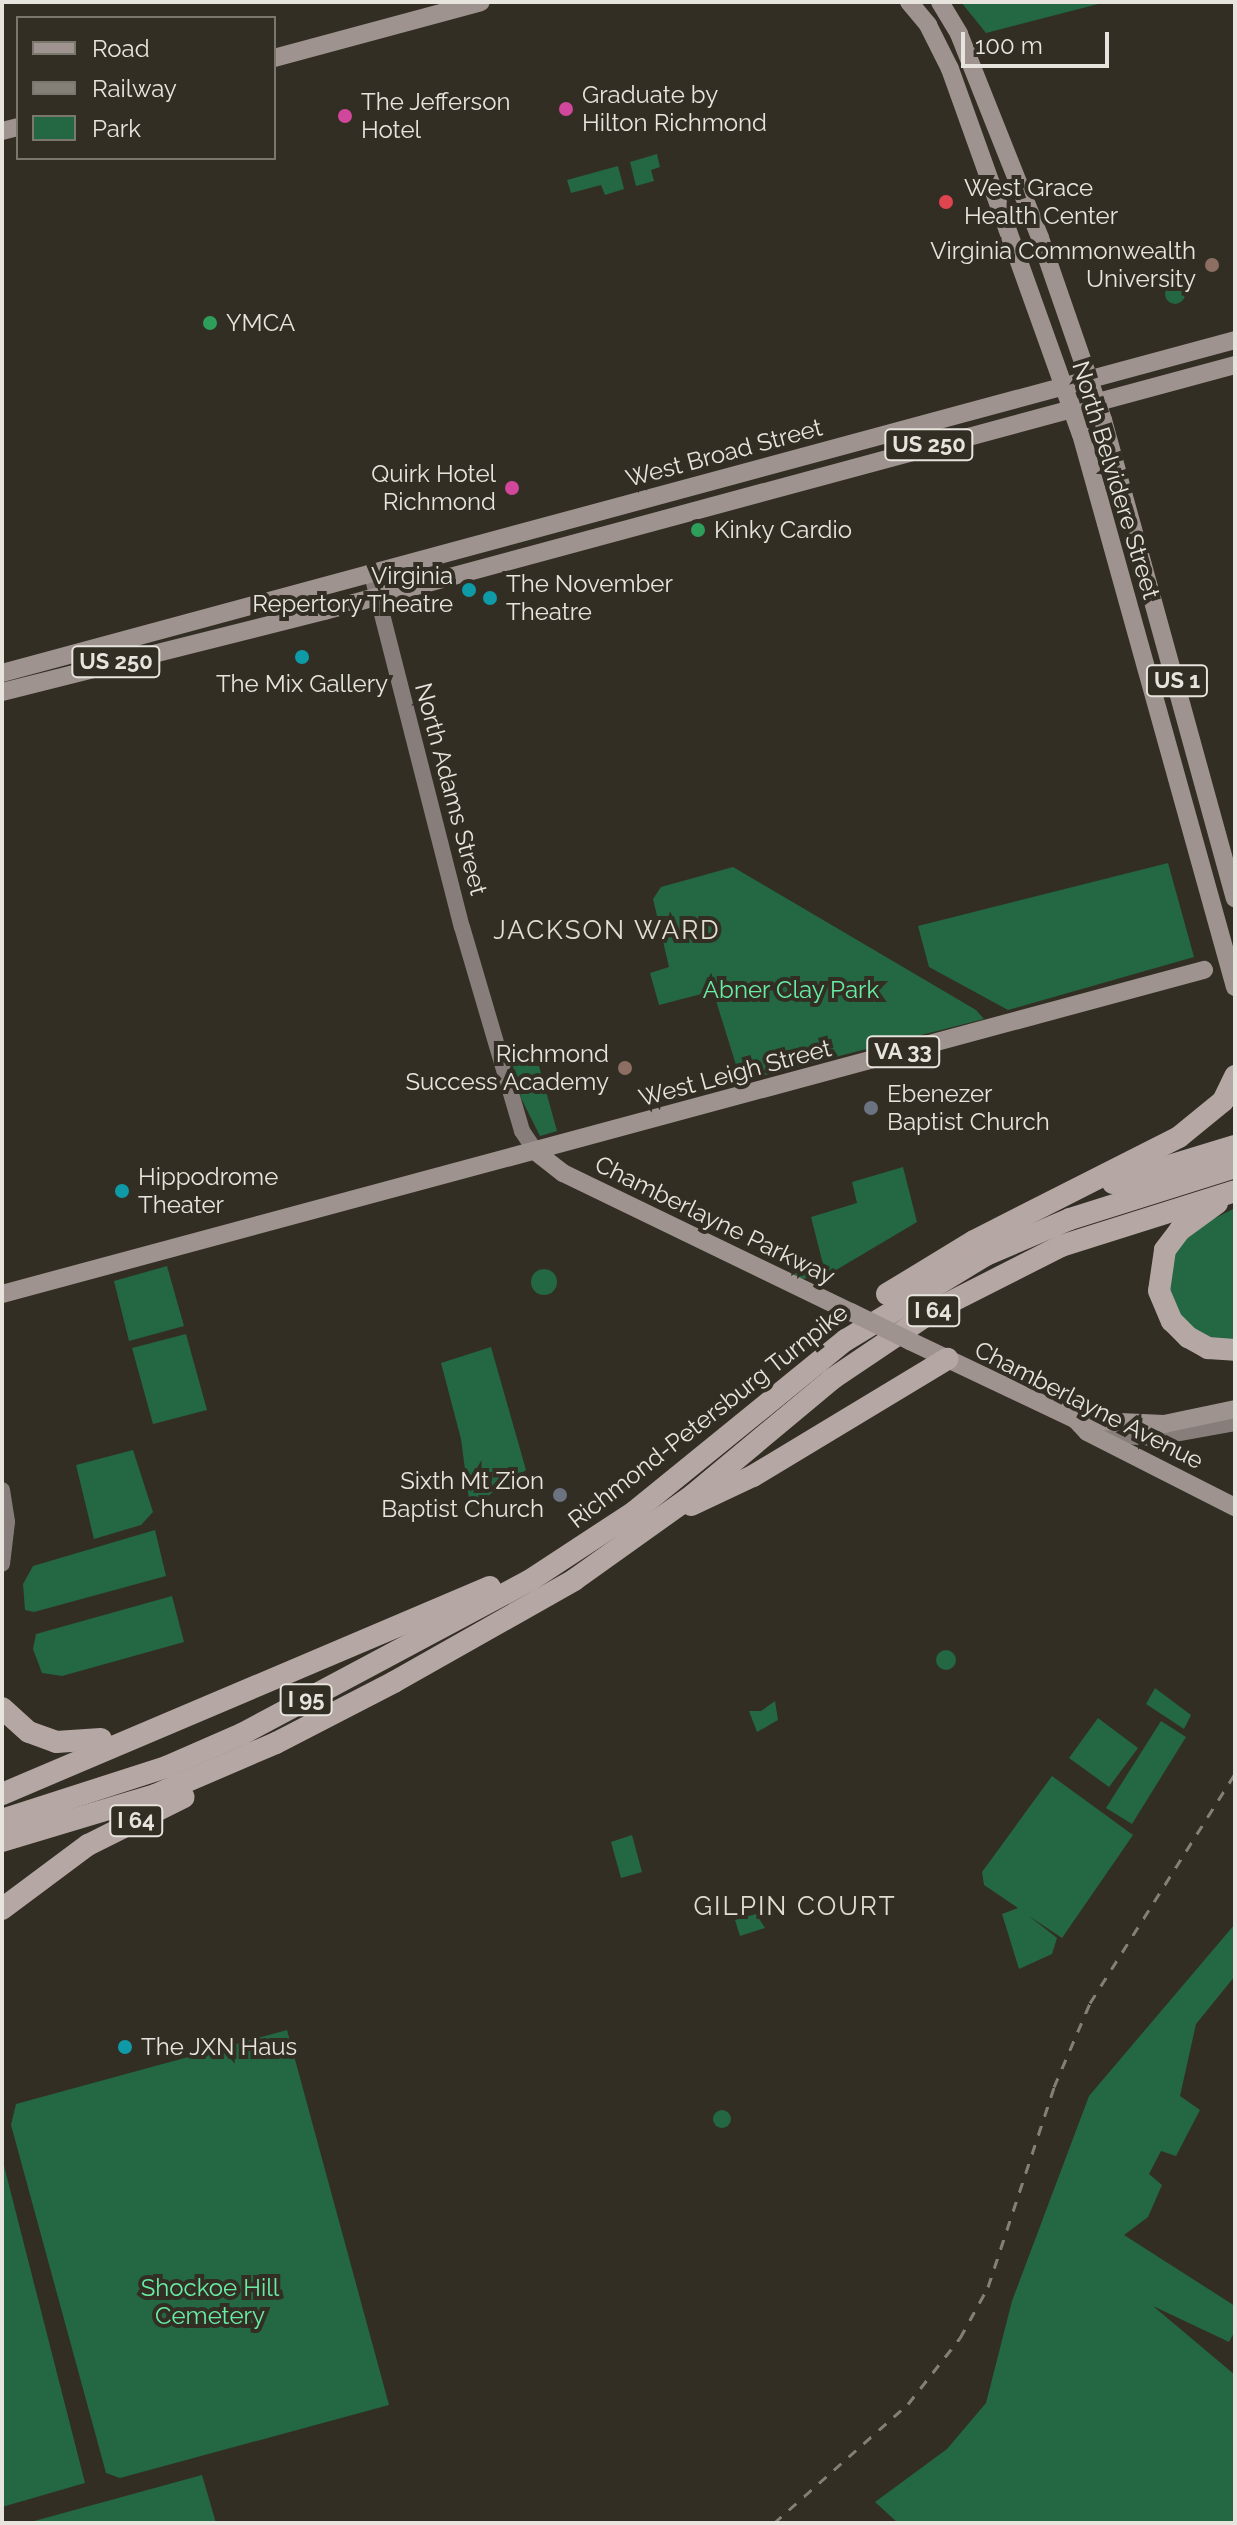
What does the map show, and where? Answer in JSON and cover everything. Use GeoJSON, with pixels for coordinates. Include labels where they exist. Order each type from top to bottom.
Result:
{"type":"FeatureCollection","features":[{"type":"Feature","properties":{"kind":"highway"},"geometry":{"type":"LineString","coordinates":[[774,1397],[825,1342],[889,1293],[1054,1201],[1179,1137],[1223,1101],[1235,1076]]}},
{"type":"Feature","properties":{"kind":"highway"},"geometry":{"type":"LineString","coordinates":[[1054,1201],[1235,1146]]}},
{"type":"Feature","properties":{"kind":"highway","name":"Richmond-Petersburg Turnpike"},"geometry":{"type":"LineString","coordinates":[[2,1820],[166,1767],[242,1734],[518,1587],[593,1541],[880,1317],[986,1255],[1070,1219],[1235,1167]]}},
{"type":"Feature","properties":{"kind":"highway"},"geometry":{"type":"LineString","coordinates":[[1235,1192],[1180,1230],[1165,1250],[1158,1281],[1161,1300],[1180,1330],[1208,1348],[1235,1350]]}},
{"type":"Feature","properties":{"kind":"highway","name":"Richmond-Petersburg Turnpike"},"geometry":{"type":"LineString","coordinates":[[2,1841],[155,1795],[276,1743],[543,1599],[674,1509],[832,1379],[964,1293],[1083,1238],[1235,1192]]}},
{"type":"Feature","properties":{"kind":"highway"},"geometry":{"type":"LineString","coordinates":[[674,1509],[753,1476],[947,1359]]}},
{"type":"Feature","properties":{"kind":"highway","name":"I 64"},"geometry":{"type":"LineString","coordinates":[[8,1791],[593,1541]]}},
{"type":"Feature","properties":{"kind":"highway"},"geometry":{"type":"LineString","coordinates":[[2,1708],[29,1732],[56,1742],[86,1743],[161,1724]]}},
{"type":"Feature","properties":{"kind":"highway","name":"I 64"},"geometry":{"type":"LineString","coordinates":[[2,1909],[88,1845],[205,1786],[276,1743]]}},
{"type":"Feature","properties":{"kind":"main road"},"geometry":{"type":"LineString","coordinates":[[276,57],[481,2]]}},
{"type":"Feature","properties":{"kind":"main road","name":"North Belvidere Street"},"geometry":{"type":"LineString","coordinates":[[909,2],[928,25],[950,69],[1072,409],[1232,963],[1235,987]]}},
{"type":"Feature","properties":{"kind":"main road","name":"North Belvidere Street"},"geometry":{"type":"LineString","coordinates":[[940,2],[967,56],[1098,403],[1235,898]]}},
{"type":"Feature","properties":{"kind":"main road","name":"West Broad Street"},"geometry":{"type":"LineString","coordinates":[[2,673],[1235,340]]}},
{"type":"Feature","properties":{"kind":"main road","name":"West Broad Street"},"geometry":{"type":"LineString","coordinates":[[2,692],[376,596],[1235,365]]}},
{"type":"Feature","properties":{"kind":"main road","name":"North Adams Street"},"geometry":{"type":"LineString","coordinates":[[371,571],[501,1064],[526,1142],[536,1152]]}},
{"type":"Feature","properties":{"kind":"main road","name":"West Leigh Street"},"geometry":{"type":"LineString","coordinates":[[2,1294],[387,1193],[1232,963]]}},
{"type":"Feature","properties":{"kind":"main road","name":"Chamberlayne Parkway"},"geometry":{"type":"LineString","coordinates":[[536,1152],[563,1173],[920,1346]]}},
{"type":"Feature","properties":{"kind":"main road","name":"Chamberlayne Avenue"},"geometry":{"type":"LineString","coordinates":[[920,1346],[1235,1507]]}},
{"type":"Feature","properties":{"kind":"main road"},"geometry":{"type":"LineString","coordinates":[[1081,1426],[1164,1424],[1235,1409]]}},
{"type":"Feature","properties":{"kind":"main road"},"geometry":{"type":"LineString","coordinates":[[1081,1426],[1153,1438],[1235,1423]]}},
{"type":"Feature","properties":{"kind":"main road"},"geometry":{"type":"LineString","coordinates":[[2,1490],[7,1522],[2,1564]]}},
{"type":"Feature","properties":{"kind":"green space"},"geometry":{"type":"Polygon","coordinates":[[[961,2],[1106,2],[986,33],[961,2]]]}},
{"type":"Feature","properties":{"kind":"green space"},"geometry":{"type":"Polygon","coordinates":[[[657,154],[660,167],[651,170],[654,181],[636,186],[630,162],[657,154]]]}},
{"type":"Feature","properties":{"kind":"green space"},"geometry":{"type":"Polygon","coordinates":[[[618,166],[624,189],[605,195],[601,185],[571,193],[567,180],[618,166]]]}},
{"type":"Feature","properties":{"kind":"green space"},"geometry":{"type":"Polygon","coordinates":[[[1175,284],[1182,287],[1185,294],[1182,301],[1175,304],[1168,301],[1165,294],[1168,287],[1175,284]]]}},
{"type":"Feature","properties":{"kind":"green space"},"geometry":{"type":"Polygon","coordinates":[[[1168,863],[1194,957],[1008,1010],[929,967],[918,926],[1168,863]]]}},
{"type":"Feature","properties":{"kind":"green space","name":"Abner Clay Park"},"geometry":{"type":"Polygon","coordinates":[[[733,867],[976,1010],[984,1019],[741,1081],[713,991],[659,1005],[650,973],[669,967],[653,899],[661,887],[733,867]]]}},
{"type":"Feature","properties":{"kind":"green space"},"geometry":{"type":"Polygon","coordinates":[[[534,1048],[557,1131],[540,1136],[521,1098],[510,1055],[534,1048]]]}},
{"type":"Feature","properties":{"kind":"green space"},"geometry":{"type":"Polygon","coordinates":[[[903,1167],[917,1222],[826,1276],[811,1217],[857,1203],[852,1182],[903,1167]]]}},
{"type":"Feature","properties":{"kind":"green space"},"geometry":{"type":"Polygon","coordinates":[[[1235,1208],[1235,1344],[1229,1345],[1187,1327],[1168,1297],[1169,1263],[1190,1231],[1235,1208]]]}},
{"type":"Feature","properties":{"kind":"green space"},"geometry":{"type":"Polygon","coordinates":[[[803,1259],[810,1262],[813,1269],[810,1276],[803,1279],[796,1276],[793,1269],[796,1262],[803,1259]]]}},
{"type":"Feature","properties":{"kind":"green space"},"geometry":{"type":"Polygon","coordinates":[[[167,1266],[184,1326],[129,1341],[114,1281],[167,1266]]]}},
{"type":"Feature","properties":{"kind":"green space"},"geometry":{"type":"Polygon","coordinates":[[[544,1269],[553,1273],[557,1282],[553,1291],[544,1295],[535,1291],[531,1282],[535,1273],[544,1269]]]}},
{"type":"Feature","properties":{"kind":"green space"},"geometry":{"type":"Polygon","coordinates":[[[186,1334],[207,1410],[153,1424],[132,1348],[186,1334]]]}},
{"type":"Feature","properties":{"kind":"green space"},"geometry":{"type":"Polygon","coordinates":[[[491,1347],[526,1470],[470,1508],[461,1439],[441,1363],[491,1347]]]}},
{"type":"Feature","properties":{"kind":"green space"},"geometry":{"type":"Polygon","coordinates":[[[133,1450],[153,1512],[141,1525],[94,1539],[76,1465],[133,1450]]]}},
{"type":"Feature","properties":{"kind":"green space"},"geometry":{"type":"Polygon","coordinates":[[[155,1530],[166,1576],[34,1612],[25,1610],[23,1584],[33,1566],[155,1530]]]}},
{"type":"Feature","properties":{"kind":"green space"},"geometry":{"type":"Polygon","coordinates":[[[172,1596],[184,1642],[62,1676],[42,1673],[33,1649],[36,1634],[172,1596]]]}},
{"type":"Feature","properties":{"kind":"green space"},"geometry":{"type":"Polygon","coordinates":[[[942,1650],[950,1650],[956,1660],[950,1670],[942,1670],[936,1664],[936,1656],[942,1650]]]}},
{"type":"Feature","properties":{"kind":"green space"},"geometry":{"type":"Polygon","coordinates":[[[1155,1688],[1191,1715],[1184,1729],[1146,1704],[1155,1688]]]}},
{"type":"Feature","properties":{"kind":"green space"},"geometry":{"type":"Polygon","coordinates":[[[775,1701],[778,1720],[757,1732],[749,1711],[761,1711],[775,1701]]]}},
{"type":"Feature","properties":{"kind":"green space"},"geometry":{"type":"Polygon","coordinates":[[[1098,1718],[1138,1748],[1109,1787],[1069,1758],[1098,1718]]]}},
{"type":"Feature","properties":{"kind":"green space"},"geometry":{"type":"Polygon","coordinates":[[[1161,1721],[1186,1737],[1132,1824],[1106,1808],[1161,1721]]]}},
{"type":"Feature","properties":{"kind":"green space"},"geometry":{"type":"Polygon","coordinates":[[[1052,1776],[1133,1835],[1062,1938],[1029,1916],[1057,1938],[1052,1954],[1019,1969],[1002,1914],[1018,1908],[984,1885],[982,1872],[1052,1776]]]}},
{"type":"Feature","properties":{"kind":"green space"},"geometry":{"type":"Polygon","coordinates":[[[632,1835],[642,1872],[621,1878],[611,1842],[632,1835]]]}},
{"type":"Feature","properties":{"kind":"green space"},"geometry":{"type":"Polygon","coordinates":[[[756,1914],[765,1928],[740,1936],[735,1920],[756,1914]]]}},
{"type":"Feature","properties":{"kind":"green space"},"geometry":{"type":"Polygon","coordinates":[[[1235,1924],[1235,1976],[1196,2024],[1180,2096],[1200,2110],[1176,2156],[1161,2151],[1149,2174],[1162,2185],[1148,2217],[1124,2235],[1235,2306],[1235,2331],[1229,2342],[1153,2306],[1235,2375],[1235,2523],[898,2523],[875,2502],[947,2449],[986,2403],[1012,2301],[1089,2096],[1235,1924]]]}},
{"type":"Feature","properties":{"kind":"green space","name":"Shockoe Hill Cemetery"},"geometry":{"type":"Polygon","coordinates":[[[287,2030],[389,2405],[120,2478],[106,2473],[11,2125],[16,2104],[287,2030]]]}},
{"type":"Feature","properties":{"kind":"green space"},"geometry":{"type":"Polygon","coordinates":[[[718,2110],[726,2110],[731,2119],[729,2126],[718,2128],[713,2123],[713,2115],[718,2110]]]}},
{"type":"Feature","properties":{"kind":"green space"},"geometry":{"type":"Polygon","coordinates":[[[2,2158],[85,2483],[2,2507],[2,2158]]]}},
{"type":"Feature","properties":{"kind":"green space"},"geometry":{"type":"Polygon","coordinates":[[[202,2475],[216,2523],[27,2523],[202,2475]]]}},
{"type":"Feature","properties":{"kind":"railway"},"geometry":{"type":"LineString","coordinates":[[774,2523],[908,2404],[960,2338],[988,2287],[1054,2087],[1090,2003],[1235,1774]]}},
{"type":"Feature","properties":{"kind":"place","name":"Graduate by Hilton Richmond"},"geometry":{"type":"Point","coordinates":[566,109]}},
{"type":"Feature","properties":{"kind":"place","name":"The Jefferson Hotel"},"geometry":{"type":"Point","coordinates":[345,116]}},
{"type":"Feature","properties":{"kind":"place","name":"West Grace Health Center"},"geometry":{"type":"Point","coordinates":[946,202]}},
{"type":"Feature","properties":{"kind":"place","name":"Virginia Commonwealth University"},"geometry":{"type":"Point","coordinates":[1212,265]}},
{"type":"Feature","properties":{"kind":"place","name":"YMCA"},"geometry":{"type":"Point","coordinates":[210,323]}},
{"type":"Feature","properties":{"kind":"place","name":"Quirk Hotel Richmond"},"geometry":{"type":"Point","coordinates":[512,488]}},
{"type":"Feature","properties":{"kind":"place","name":"Kinky Cardio"},"geometry":{"type":"Point","coordinates":[698,530]}},
{"type":"Feature","properties":{"kind":"place","name":"Virginia Repertory Theatre"},"geometry":{"type":"Point","coordinates":[469,590]}},
{"type":"Feature","properties":{"kind":"place","name":"The November Theatre"},"geometry":{"type":"Point","coordinates":[490,598]}},
{"type":"Feature","properties":{"kind":"place","name":"The Mix Gallery"},"geometry":{"type":"Point","coordinates":[302,657]}},
{"type":"Feature","properties":{"kind":"place","name":"Richmond Success Academy"},"geometry":{"type":"Point","coordinates":[625,1068]}},
{"type":"Feature","properties":{"kind":"place","name":"Ebenezer Baptist Church"},"geometry":{"type":"Point","coordinates":[871,1108]}},
{"type":"Feature","properties":{"kind":"place","name":"Hippodrome Theater"},"geometry":{"type":"Point","coordinates":[122,1191]}},
{"type":"Feature","properties":{"kind":"place","name":"Sixth Mt Zion Baptist Church"},"geometry":{"type":"Point","coordinates":[560,1495]}},
{"type":"Feature","properties":{"kind":"place","name":"The JXN Haus"},"geometry":{"type":"Point","coordinates":[125,2047]}},
{"type":"Feature","properties":{"kind":"district","name":"JACKSON WARD"},"geometry":{"type":"Point","coordinates":[607,931]}},
{"type":"Feature","properties":{"kind":"district","name":"GILPIN COURT"},"geometry":{"type":"Point","coordinates":[795,1907]}}]}
